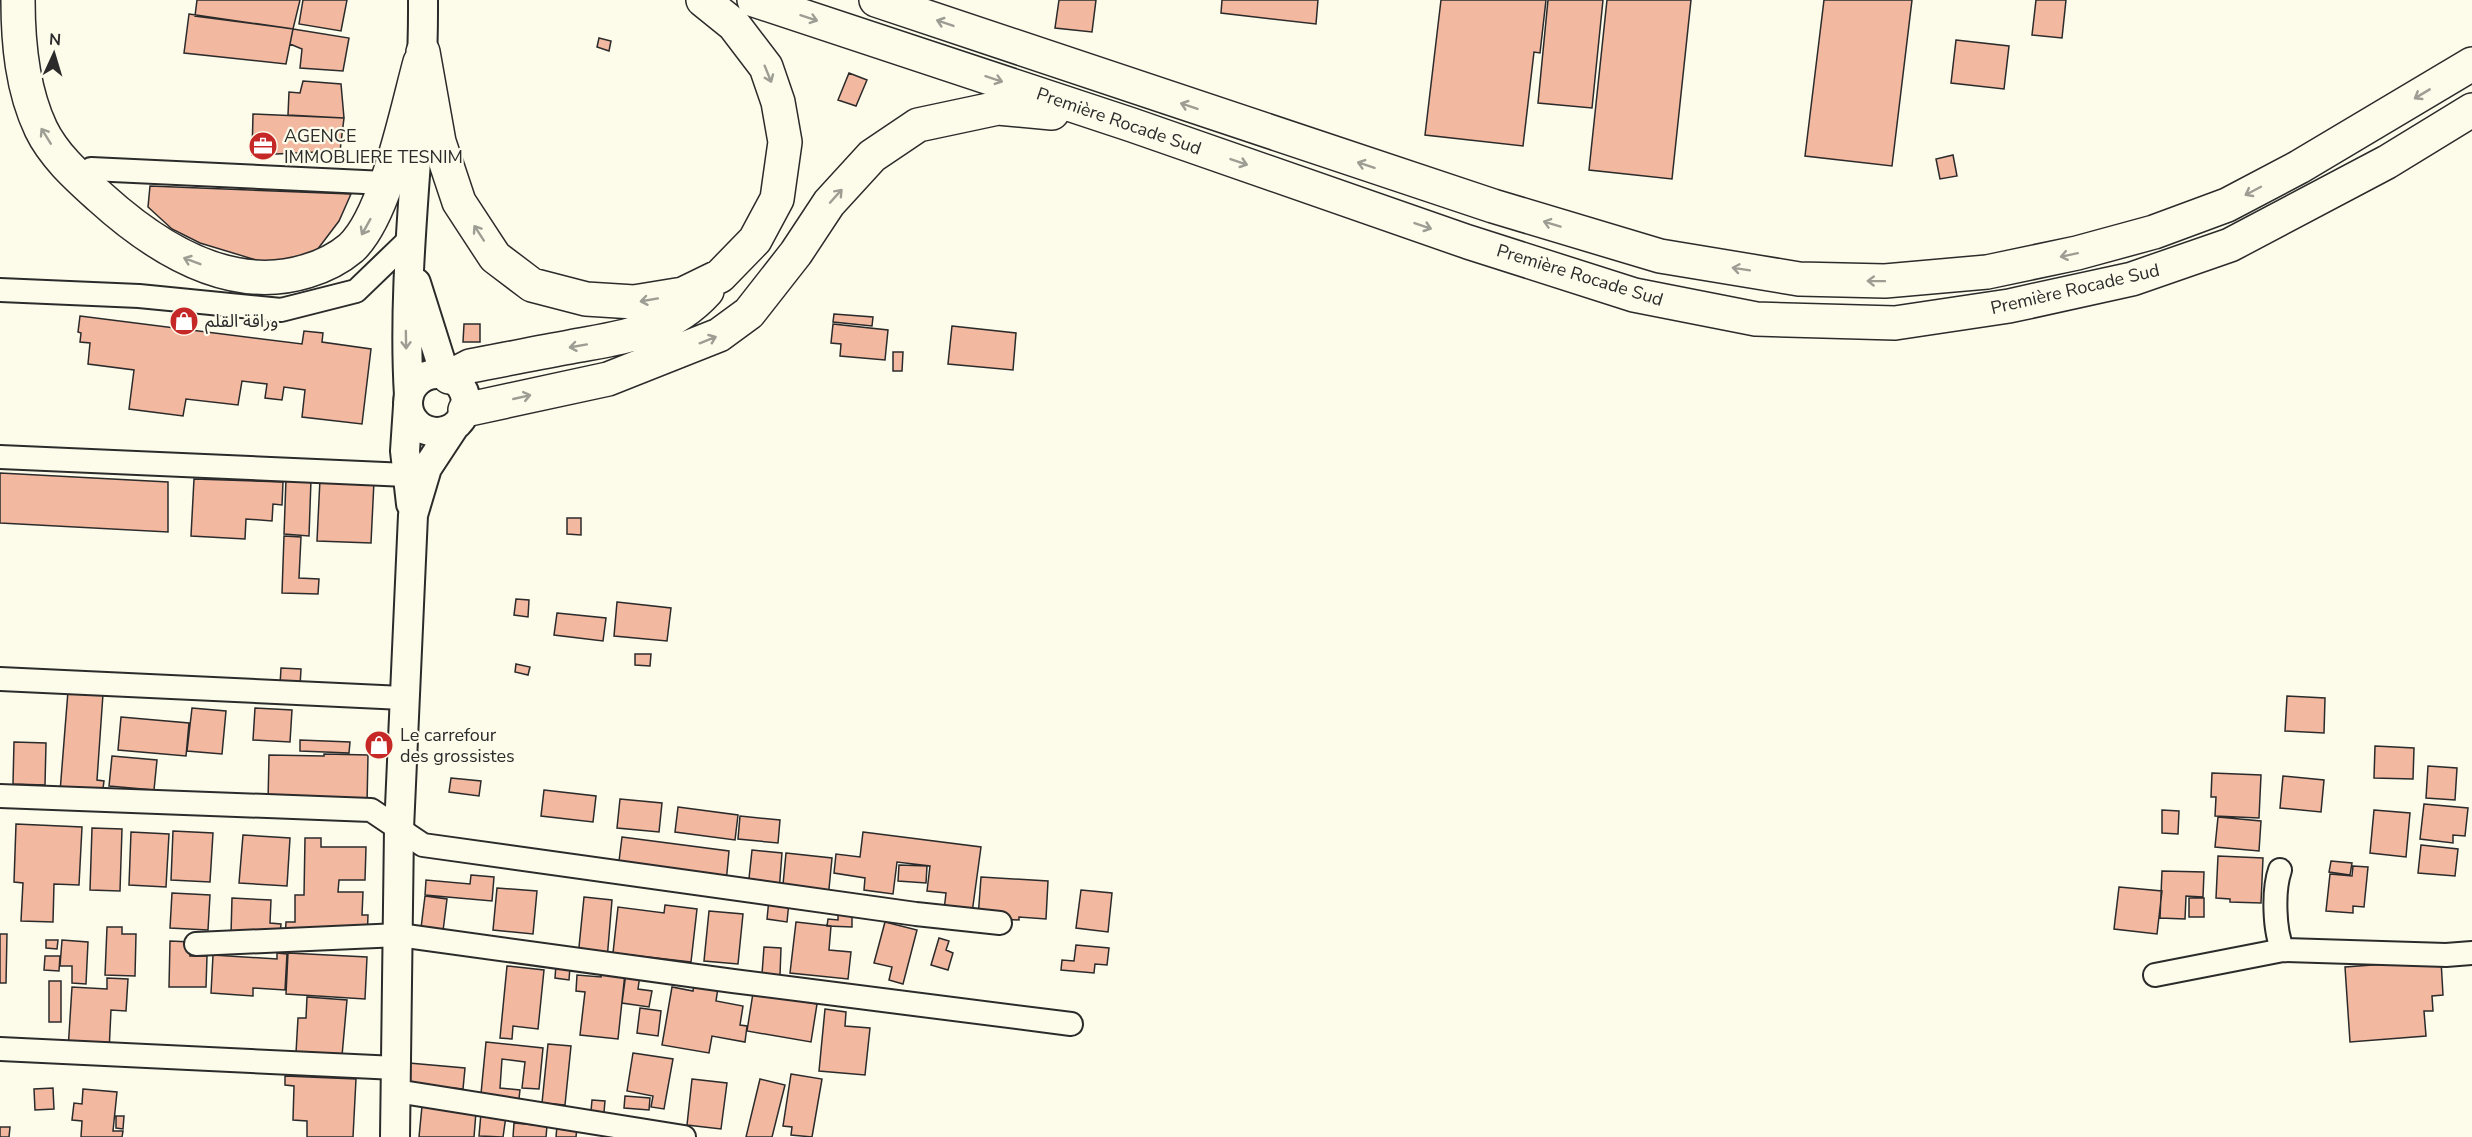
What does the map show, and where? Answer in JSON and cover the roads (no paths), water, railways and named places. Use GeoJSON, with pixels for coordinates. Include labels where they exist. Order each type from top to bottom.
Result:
{"type":"FeatureCollection","features":[{"type":"Feature","properties":{"kind":"highway"},"geometry":{"type":"LineString","coordinates":[[18,0],[18,38],[32,107],[42,130],[59,156],[94,192],[128,222],[185,259],[237,276],[265,278],[293,275],[320,267],[338,259],[365,232],[392,165],[423,52]]}},
{"type":"Feature","properties":{"kind":"highway"},"geometry":{"type":"LineString","coordinates":[[447,376],[470,366],[636,335],[669,322],[697,302],[755,240],[777,199],[785,142],[778,102],[766,67],[734,25],[703,0]]}},
{"type":"Feature","properties":{"kind":"highway","name":"Première Rocade Sud"},"geometry":{"type":"LineString","coordinates":[[754,0],[1132,125],[1468,242],[1634,295],[1756,318],[1895,323],[2009,306],[2132,279],[2230,245],[2387,162],[2472,110]]}},
{"type":"Feature","properties":{"kind":"highway","name":"Première Rocade Sud"},"geometry":{"type":"LineString","coordinates":[[876,0],[1336,155],[1660,256],[1810,279],[1885,281],[1987,272],[2078,254],[2154,232],[2227,205],[2299,167],[2472,64]]}},
{"type":"Feature","properties":{"kind":"highway"},"geometry":{"type":"LineString","coordinates":[[423,52],[439,142],[459,202],[495,257],[532,285],[586,299],[634,302],[682,294],[720,276]]}},
{"type":"Feature","properties":{"kind":"highway"},"geometry":{"type":"LineString","coordinates":[[459,418],[608,379],[719,335],[749,313],[796,253],[829,203],[872,156],[918,125],[998,108],[1036,110],[1132,125]]}},
{"type":"Feature","properties":{"kind":"main road"},"geometry":{"type":"LineString","coordinates":[[395,1137],[399,829],[403,698],[413,515],[407,475],[406,328],[423,52],[423,0]]}},
{"type":"Feature","properties":{"kind":"main road"},"geometry":{"type":"LineString","coordinates":[[411,249],[423,309],[447,376]]}},
{"type":"Feature","properties":{"kind":"main road"},"geometry":{"type":"LineString","coordinates":[[413,515],[427,468],[459,418],[463,391],[457,382],[447,376],[429,375],[420,379],[413,387],[408,401],[417,423],[425,429],[435,432],[459,418]]}},
{"type":"Feature","properties":{"kind":"street"},"geometry":{"type":"LineString","coordinates":[[91,169],[385,183]]}},
{"type":"Feature","properties":{"kind":"street"},"geometry":{"type":"LineString","coordinates":[[0,290],[139,296],[281,310],[356,291],[411,249]]}},
{"type":"Feature","properties":{"kind":"street"},"geometry":{"type":"LineString","coordinates":[[0,457],[407,475]]}},
{"type":"Feature","properties":{"kind":"street"},"geometry":{"type":"LineString","coordinates":[[0,679],[403,698]]}},
{"type":"Feature","properties":{"kind":"street"},"geometry":{"type":"LineString","coordinates":[[0,796],[371,810],[423,845],[916,914],[1000,923]]}},
{"type":"Feature","properties":{"kind":"street"},"geometry":{"type":"LineString","coordinates":[[2280,870],[2276,881],[2278,939],[2283,950]]}},
{"type":"Feature","properties":{"kind":"street"},"geometry":{"type":"LineString","coordinates":[[196,944],[399,935],[1071,1024]]}},
{"type":"Feature","properties":{"kind":"street"},"geometry":{"type":"LineString","coordinates":[[2156,975],[2283,950],[2446,956],[2472,953]]}},
{"type":"Feature","properties":{"kind":"street"},"geometry":{"type":"LineString","coordinates":[[0,1049],[396,1079],[684,1137]]}},
{"type":"Feature","properties":{"kind":"place","name":"AGENCE IMMOBLIERE TESNIM"},"geometry":{"type":"Point","coordinates":[263,146]}},
{"type":"Feature","properties":{"kind":"place","name":"وراقة القلم"},"geometry":{"type":"Point","coordinates":[184,321]}},
{"type":"Feature","properties":{"kind":"place","name":"Le carrefour des grossistes"},"geometry":{"type":"Point","coordinates":[379,745]}}]}
